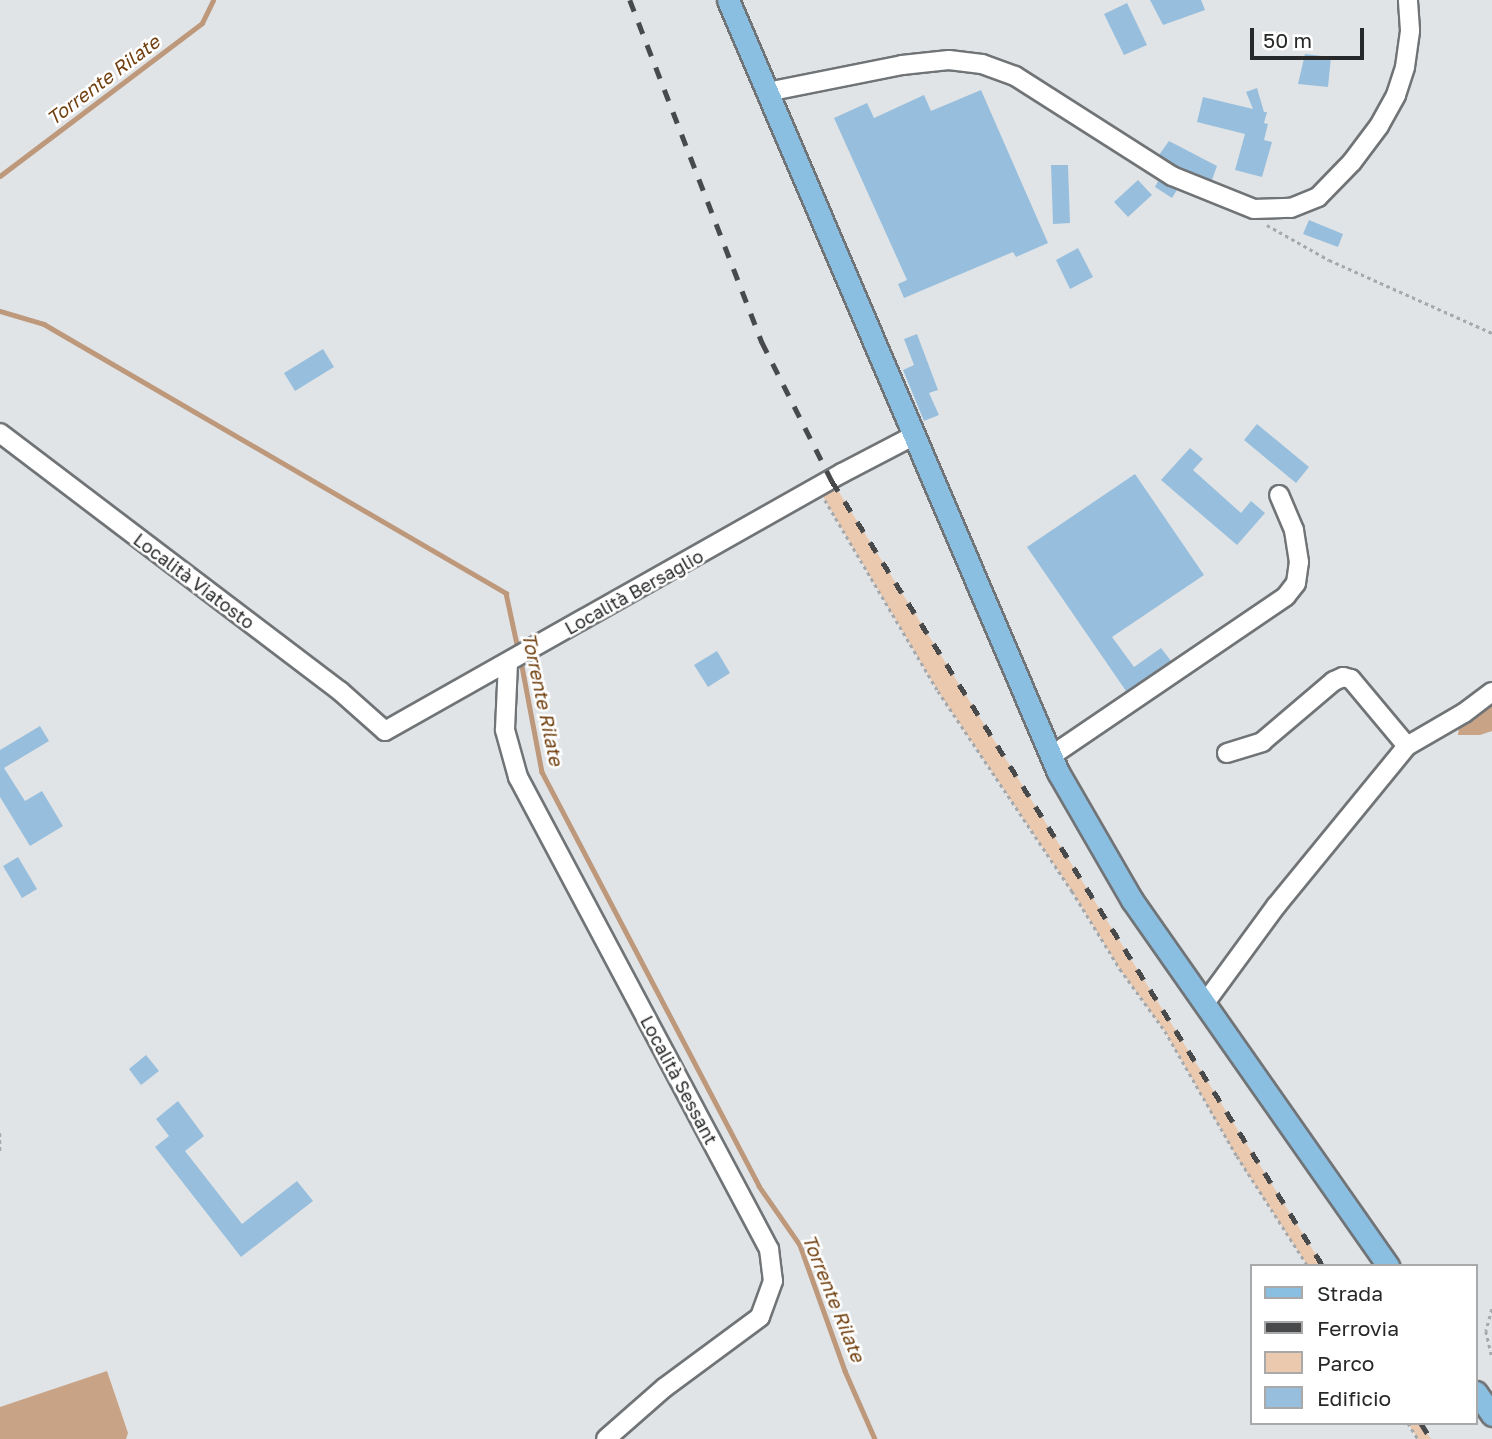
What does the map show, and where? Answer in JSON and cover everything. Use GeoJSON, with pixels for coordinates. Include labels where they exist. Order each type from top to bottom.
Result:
{"type":"FeatureCollection","features":[{"type":"Feature","properties":{"kind":"main road"},"geometry":{"type":"LineString","coordinates":[[728,0],[1051,756],[1089,830],[1132,900],[1387,1264]]}},
{"type":"Feature","properties":{"kind":"main road"},"geometry":{"type":"LineString","coordinates":[[1478,1395],[1492,1415]]}},
{"type":"Feature","properties":{"kind":"street"},"geometry":{"type":"LineString","coordinates":[[767,92],[902,65],[949,60],[982,64],[1015,76],[1172,176],[1254,209],[1291,208],[1318,197],[1352,162],[1379,126],[1396,95],[1405,68],[1410,30],[1408,0]]}},
{"type":"Feature","properties":{"kind":"street","name":"Località Viatosto"},"geometry":{"type":"LineString","coordinates":[[0,433],[340,691],[385,731]]}},
{"type":"Feature","properties":{"kind":"street","name":"Località Bersaglio"},"geometry":{"type":"LineString","coordinates":[[385,731],[915,435]]}},
{"type":"Feature","properties":{"kind":"street"},"geometry":{"type":"LineString","coordinates":[[1051,756],[1286,596],[1296,583],[1299,562],[1294,530],[1279,495]]}},
{"type":"Feature","properties":{"kind":"street","name":"Località Sessant"},"geometry":{"type":"LineString","coordinates":[[516,659],[505,730],[518,777],[769,1248],[773,1281],[760,1317],[664,1388],[606,1439]]}},
{"type":"Feature","properties":{"kind":"street"},"geometry":{"type":"LineString","coordinates":[[1227,753],[1262,742],[1334,681],[1343,677],[1351,679],[1408,746]]}},
{"type":"Feature","properties":{"kind":"street"},"geometry":{"type":"LineString","coordinates":[[1205,1003],[1276,905],[1408,746],[1464,713],[1492,692]]}},
{"type":"Feature","properties":{"kind":"path"},"geometry":{"type":"LineString","coordinates":[[1254,209],[1264,223],[1329,260],[1492,333]]}},
{"type":"Feature","properties":{"kind":"path"},"geometry":{"type":"LineString","coordinates":[[813,491],[953,715],[1072,891],[1120,970],[1165,1031],[1237,1157],[1307,1264]]}},
{"type":"Feature","properties":{"kind":"path"},"geometry":{"type":"LineString","coordinates":[[0,1133],[0,1153]]}},
{"type":"Feature","properties":{"kind":"path"},"geometry":{"type":"LineString","coordinates":[[1492,1310],[1486,1331],[1492,1356]]}},
{"type":"Feature","properties":{"kind":"green space"},"geometry":{"type":"Polygon","coordinates":[[[832,481],[1322,1264],[1307,1264],[1237,1157],[1165,1031],[1120,969],[1072,891],[938,691],[818,488],[832,481]]]}},
{"type":"Feature","properties":{"kind":"green space"},"geometry":{"type":"Polygon","coordinates":[[[1409,1425],[1422,1425],[1431,1439],[1418,1439],[1409,1425]]]}},
{"type":"Feature","properties":{"kind":"shaded area"},"geometry":{"type":"Polygon","coordinates":[[[1492,689],[1492,731],[1480,735],[1458,735],[1460,717],[1492,689]]]}},
{"type":"Feature","properties":{"kind":"shaded area"},"geometry":{"type":"Polygon","coordinates":[[[107,1371],[128,1433],[126,1439],[0,1439],[0,1407],[107,1371]]]}},
{"type":"Feature","properties":{"kind":"building"},"geometry":{"type":"Polygon","coordinates":[[[1150,0],[1201,0],[1205,10],[1163,25],[1150,0]]]}},
{"type":"Feature","properties":{"kind":"building"},"geometry":{"type":"Polygon","coordinates":[[[1127,3],[1147,45],[1124,55],[1104,14],[1127,3]]]}},
{"type":"Feature","properties":{"kind":"building"},"geometry":{"type":"Polygon","coordinates":[[[1305,54],[1331,57],[1328,87],[1298,84],[1305,54]]]}},
{"type":"Feature","properties":{"kind":"building"},"geometry":{"type":"Polygon","coordinates":[[[1257,88],[1264,112],[1267,112],[1264,123],[1268,124],[1264,140],[1272,142],[1262,177],[1235,170],[1245,134],[1197,122],[1203,97],[1253,109],[1246,92],[1257,88]]]}},
{"type":"Feature","properties":{"kind":"building"},"geometry":{"type":"Polygon","coordinates":[[[981,90],[1048,243],[1016,257],[1013,252],[904,298],[898,284],[907,280],[834,118],[867,103],[874,118],[924,95],[931,111],[981,90]]]}},
{"type":"Feature","properties":{"kind":"building"},"geometry":{"type":"Polygon","coordinates":[[[1169,141],[1217,166],[1212,180],[1177,166],[1159,155],[1169,141]]]}},
{"type":"Feature","properties":{"kind":"building"},"geometry":{"type":"Polygon","coordinates":[[[1051,165],[1068,165],[1070,223],[1053,224],[1051,165]]]}},
{"type":"Feature","properties":{"kind":"building"},"geometry":{"type":"Polygon","coordinates":[[[1138,180],[1152,195],[1128,217],[1114,202],[1138,180]]]}},
{"type":"Feature","properties":{"kind":"building"},"geometry":{"type":"Polygon","coordinates":[[[1158,181],[1177,190],[1172,198],[1155,187],[1158,181]]]}},
{"type":"Feature","properties":{"kind":"building"},"geometry":{"type":"Polygon","coordinates":[[[1309,220],[1343,234],[1338,247],[1303,234],[1309,220]]]}},
{"type":"Feature","properties":{"kind":"building"},"geometry":{"type":"Polygon","coordinates":[[[1078,248],[1093,277],[1070,289],[1056,260],[1078,248]]]}},
{"type":"Feature","properties":{"kind":"building"},"geometry":{"type":"Polygon","coordinates":[[[917,334],[938,390],[929,393],[939,415],[924,421],[903,370],[914,365],[904,339],[917,334]]]}},
{"type":"Feature","properties":{"kind":"building"},"geometry":{"type":"Polygon","coordinates":[[[323,349],[334,367],[295,391],[284,373],[323,349]]]}},
{"type":"Feature","properties":{"kind":"building"},"geometry":{"type":"Polygon","coordinates":[[[1257,424],[1309,467],[1296,483],[1244,440],[1257,424]]]}},
{"type":"Feature","properties":{"kind":"building"},"geometry":{"type":"Polygon","coordinates":[[[1190,448],[1203,459],[1193,470],[1241,513],[1251,501],[1265,513],[1237,545],[1161,480],[1190,448]]]}},
{"type":"Feature","properties":{"kind":"building"},"geometry":{"type":"Polygon","coordinates":[[[1135,474],[1204,575],[1112,637],[1134,667],[1161,648],[1171,661],[1126,691],[1027,547],[1135,474]]]}},
{"type":"Feature","properties":{"kind":"building"},"geometry":{"type":"Polygon","coordinates":[[[717,651],[730,673],[708,687],[694,665],[717,651]]]}},
{"type":"Feature","properties":{"kind":"building"},"geometry":{"type":"Polygon","coordinates":[[[40,726],[49,741],[4,768],[25,801],[42,791],[63,826],[30,846],[0,797],[0,750],[40,726]]]}},
{"type":"Feature","properties":{"kind":"building"},"geometry":{"type":"Polygon","coordinates":[[[18,857],[37,889],[22,898],[3,866],[18,857]]]}},
{"type":"Feature","properties":{"kind":"building"},"geometry":{"type":"Polygon","coordinates":[[[146,1055],[159,1071],[141,1085],[129,1069],[146,1055]]]}},
{"type":"Feature","properties":{"kind":"building"},"geometry":{"type":"Polygon","coordinates":[[[178,1101],[204,1136],[185,1151],[242,1224],[297,1181],[313,1201],[241,1257],[155,1147],[169,1136],[156,1119],[178,1101]]]}},
{"type":"Feature","properties":{"kind":"waterway","name":"Torrente Rilate"},"geometry":{"type":"LineString","coordinates":[[0,176],[202,23],[213,0]]}},
{"type":"Feature","properties":{"kind":"waterway","name":"Torrente Rilate"},"geometry":{"type":"LineString","coordinates":[[0,311],[44,324],[506,593],[518,649]]}},
{"type":"Feature","properties":{"kind":"waterway","name":"Torrente Rilate"},"geometry":{"type":"LineString","coordinates":[[521,661],[542,772],[759,1186],[800,1245],[845,1371],[875,1439]]}},
{"type":"Feature","properties":{"kind":"railway"},"geometry":{"type":"LineString","coordinates":[[630,0],[762,342],[832,481],[1322,1264]]}},
{"type":"Feature","properties":{"kind":"railway"},"geometry":{"type":"LineString","coordinates":[[1422,1425],[1431,1439]]}}]}
